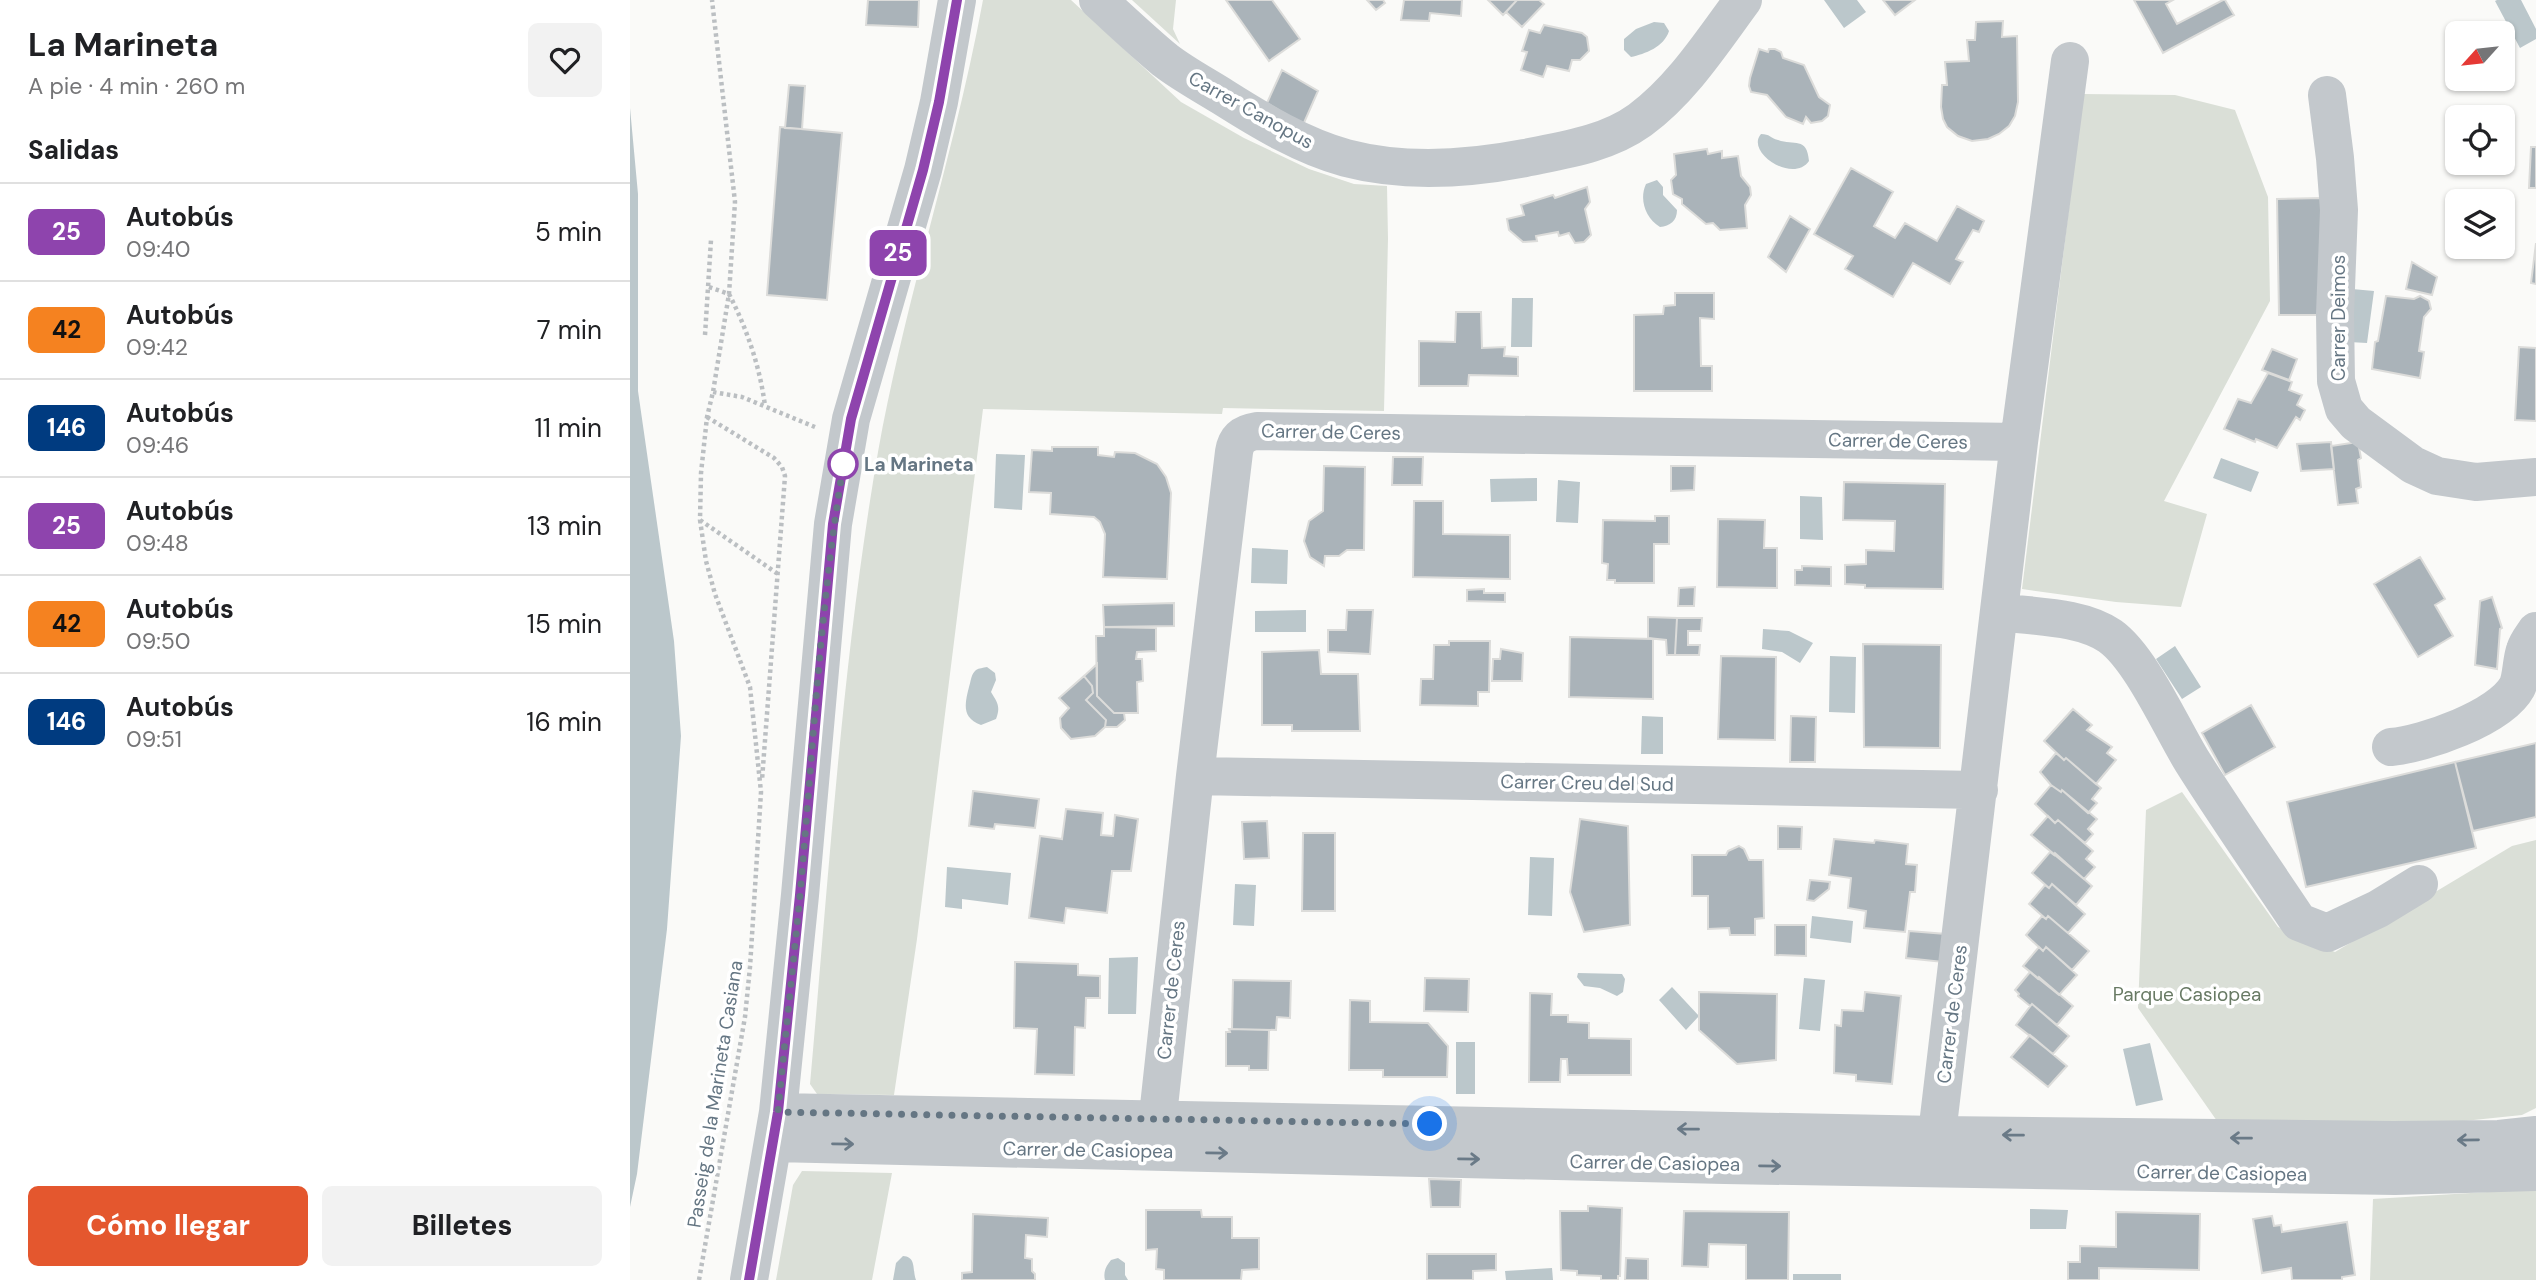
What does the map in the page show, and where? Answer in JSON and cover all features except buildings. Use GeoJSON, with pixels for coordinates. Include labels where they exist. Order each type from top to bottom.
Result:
{"type":"FeatureCollection","features":[{"type":"Feature","properties":{"kind":"street"},"geometry":{"type":"LineString","coordinates":[[749,1280],[776,1127],[833,524],[854,407],[923,170],[939,102],[957,0]]}},
{"type":"Feature","properties":{"kind":"street","name":"Carrer Canopus"},"geometry":{"type":"LineString","coordinates":[[1098,0],[1168,62],[1286,134],[1347,158],[1398,166],[1428,167],[1492,164],[1543,155],[1586,145],[1623,130],[1654,109],[1669,94],[1701,58],[1743,0]]}},
{"type":"Feature","properties":{"kind":"street","name":"Carrer de Ceres"},"geometry":{"type":"LineString","coordinates":[[1935,1151],[2019,442],[2070,61]]}},
{"type":"Feature","properties":{"kind":"street","name":"Carrer Deimos"},"geometry":{"type":"LineString","coordinates":[[2327,95],[2339,210],[2335,314],[2336,381],[2344,409],[2357,423],[2413,465],[2437,476],[2476,482],[2536,477]]}},
{"type":"Feature","properties":{"kind":"street","name":"Carrer de Ceres"},"geometry":{"type":"LineString","coordinates":[[1156,1135],[1234,452],[1236,444],[1245,434],[1257,431],[2019,442]]}},
{"type":"Feature","properties":{"kind":"street"},"geometry":{"type":"LineString","coordinates":[[2000,612],[2088,625],[2121,646],[2135,661],[2193,762],[2299,922],[2327,933],[2378,909],[2419,884]]}},
{"type":"Feature","properties":{"kind":"street"},"geometry":{"type":"LineString","coordinates":[[2391,747],[2412,746],[2436,738],[2463,726],[2503,702],[2517,687],[2525,647],[2536,632]]}},
{"type":"Feature","properties":{"kind":"street","name":"Carrer Creu del Sud"},"geometry":{"type":"LineString","coordinates":[[1195,776],[1979,790]]}},
{"type":"Feature","properties":{"kind":"street","name":"Carrer de Casiopea"},"geometry":{"type":"LineString","coordinates":[[776,1127],[1935,1151],[2395,1176],[2536,1171]]}},
{"type":"Feature","properties":{"kind":"street","name":"Carrer de Casiopea"},"geometry":{"type":"LineString","coordinates":[[1935,1151],[2498,1139],[2536,1135]]}},
{"type":"Feature","properties":{"kind":"path","name":"Passeig de la Marineta Casiana"},"geometry":{"type":"LineString","coordinates":[[699,1280],[746,1004],[761,792],[750,687],[715,594],[706,561],[700,520],[701,473],[707,418],[729,295],[734,202],[731,154],[712,0]]}},
{"type":"Feature","properties":{"kind":"path"},"geometry":{"type":"LineString","coordinates":[[705,335],[711,240]]}},
{"type":"Feature","properties":{"kind":"path"},"geometry":{"type":"LineString","coordinates":[[709,287],[729,295],[741,317],[761,381],[765,407]]}},
{"type":"Feature","properties":{"kind":"path"},"geometry":{"type":"LineString","coordinates":[[713,392],[742,397],[847,440]]}},
{"type":"Feature","properties":{"kind":"path"},"geometry":{"type":"LineString","coordinates":[[707,418],[774,458],[782,467],[785,476],[761,792]]}},
{"type":"Feature","properties":{"kind":"path"},"geometry":{"type":"LineString","coordinates":[[700,520],[779,575]]}},
{"type":"Feature","properties":{"kind":"green space"},"geometry":{"type":"Polygon","coordinates":[[[983,0],[1071,0],[1181,102],[1244,138],[1309,169],[1354,184],[1387,186],[1384,411],[1223,408],[1222,414],[983,409],[917,939],[894,1095],[817,1094],[810,1084],[830,846],[866,531],[889,395],[959,113],[983,0]]]}},
{"type":"Feature","properties":{"kind":"green space"},"geometry":{"type":"Polygon","coordinates":[[[1132,0],[1176,0],[1173,29],[1180,44],[1132,0]]]}},
{"type":"Feature","properties":{"kind":"green space"},"geometry":{"type":"Polygon","coordinates":[[[2083,94],[2175,95],[2235,110],[2268,197],[2270,301],[2164,501],[2207,514],[2181,607],[2116,602],[2022,589],[2083,94]]]}},
{"type":"Feature","properties":{"kind":"green space","name":"Parque Casiopea"},"geometry":{"type":"Polygon","coordinates":[[[2182,792],[2278,927],[2335,952],[2512,846],[2536,840],[2536,1108],[2522,1115],[2464,1121],[2217,1121],[2138,1008],[2146,810],[2182,792]]]}},
{"type":"Feature","properties":{"kind":"green space"},"geometry":{"type":"Polygon","coordinates":[[[802,1171],[892,1173],[872,1280],[776,1280],[793,1185],[802,1171]]]}},
{"type":"Feature","properties":{"kind":"green space"},"geometry":{"type":"Polygon","coordinates":[[[2536,1189],[2536,1280],[2370,1280],[2373,1199],[2536,1189]]]}},
{"type":"Feature","properties":{"kind":"shaded area"},"geometry":{"type":"Polygon","coordinates":[[[1824,0],[1857,0],[1866,12],[1844,28],[1824,0]]]}},
{"type":"Feature","properties":{"kind":"shaded area"},"geometry":{"type":"Polygon","coordinates":[[[2521,0],[2536,29],[2536,39],[2520,48],[2515,39],[2515,21],[2506,21],[2495,1],[2521,0]]]}},
{"type":"Feature","properties":{"kind":"shaded area"},"geometry":{"type":"Polygon","coordinates":[[[1654,22],[1664,23],[1669,31],[1667,37],[1653,49],[1631,57],[1624,50],[1624,39],[1636,29],[1654,22]]]}},
{"type":"Feature","properties":{"kind":"shaded area"},"geometry":{"type":"Polygon","coordinates":[[[630,108],[638,194],[638,391],[674,641],[681,736],[667,929],[637,1174],[630,1207],[630,108]]]}},
{"type":"Feature","properties":{"kind":"shaded area"},"geometry":{"type":"Polygon","coordinates":[[[1761,134],[1803,145],[1809,161],[1802,167],[1792,169],[1773,163],[1759,149],[1761,134]]]}},
{"type":"Feature","properties":{"kind":"shaded area"},"geometry":{"type":"Polygon","coordinates":[[[1657,180],[1663,187],[1663,195],[1677,210],[1672,222],[1660,227],[1650,219],[1643,202],[1646,184],[1657,180]]]}},
{"type":"Feature","properties":{"kind":"shaded area"},"geometry":{"type":"Polygon","coordinates":[[[2352,289],[2374,291],[2367,343],[2349,342],[2352,289]]]}},
{"type":"Feature","properties":{"kind":"shaded area"},"geometry":{"type":"Polygon","coordinates":[[[1512,298],[1533,298],[1532,347],[1511,347],[1512,298]]]}},
{"type":"Feature","properties":{"kind":"shaded area"},"geometry":{"type":"Polygon","coordinates":[[[996,454],[1025,455],[1022,510],[994,508],[996,454]]]}},
{"type":"Feature","properties":{"kind":"shaded area"},"geometry":{"type":"Polygon","coordinates":[[[2221,458],[2259,472],[2251,492],[2213,478],[2221,458]]]}},
{"type":"Feature","properties":{"kind":"shaded area"},"geometry":{"type":"Polygon","coordinates":[[[1537,478],[1537,501],[1491,502],[1490,479],[1537,478]]]}},
{"type":"Feature","properties":{"kind":"shaded area"},"geometry":{"type":"Polygon","coordinates":[[[1558,480],[1580,482],[1578,523],[1556,522],[1558,480]]]}},
{"type":"Feature","properties":{"kind":"shaded area"},"geometry":{"type":"Polygon","coordinates":[[[1800,496],[1822,497],[1823,540],[1800,539],[1800,496]]]}},
{"type":"Feature","properties":{"kind":"shaded area"},"geometry":{"type":"Polygon","coordinates":[[[1252,548],[1288,550],[1287,584],[1251,583],[1252,548]]]}},
{"type":"Feature","properties":{"kind":"shaded area"},"geometry":{"type":"Polygon","coordinates":[[[1306,610],[1306,632],[1255,632],[1255,611],[1306,610]]]}},
{"type":"Feature","properties":{"kind":"shaded area"},"geometry":{"type":"Polygon","coordinates":[[[1763,629],[1789,631],[1813,643],[1800,663],[1782,652],[1762,649],[1763,629]]]}},
{"type":"Feature","properties":{"kind":"shaded area"},"geometry":{"type":"Polygon","coordinates":[[[2175,646],[2201,687],[2182,699],[2156,659],[2175,646]]]}},
{"type":"Feature","properties":{"kind":"shaded area"},"geometry":{"type":"Polygon","coordinates":[[[1830,656],[1856,657],[1855,713],[1829,712],[1830,656]]]}},
{"type":"Feature","properties":{"kind":"shaded area"},"geometry":{"type":"Polygon","coordinates":[[[987,667],[995,673],[996,680],[991,692],[997,702],[998,711],[996,719],[981,725],[967,714],[966,704],[973,674],[977,669],[987,667]]]}},
{"type":"Feature","properties":{"kind":"shaded area"},"geometry":{"type":"Polygon","coordinates":[[[1642,716],[1663,717],[1663,754],[1641,754],[1642,716]]]}},
{"type":"Feature","properties":{"kind":"shaded area"},"geometry":{"type":"Polygon","coordinates":[[[1530,857],[1554,858],[1552,916],[1528,915],[1530,857]]]}},
{"type":"Feature","properties":{"kind":"shaded area"},"geometry":{"type":"Polygon","coordinates":[[[947,867],[1011,873],[1008,905],[962,899],[962,909],[945,907],[947,867]]]}},
{"type":"Feature","properties":{"kind":"shaded area"},"geometry":{"type":"Polygon","coordinates":[[[1235,884],[1256,885],[1254,926],[1233,925],[1235,884]]]}},
{"type":"Feature","properties":{"kind":"shaded area"},"geometry":{"type":"Polygon","coordinates":[[[1812,916],[1853,921],[1851,943],[1810,938],[1812,916]]]}},
{"type":"Feature","properties":{"kind":"shaded area"},"geometry":{"type":"Polygon","coordinates":[[[1138,957],[1136,1014],[1108,1014],[1109,958],[1138,957]]]}},
{"type":"Feature","properties":{"kind":"shaded area"},"geometry":{"type":"Polygon","coordinates":[[[1578,973],[1622,974],[1625,979],[1623,992],[1617,996],[1600,988],[1584,986],[1577,977],[1578,973]]]}},
{"type":"Feature","properties":{"kind":"shaded area"},"geometry":{"type":"Polygon","coordinates":[[[1804,978],[1825,980],[1820,1031],[1799,1029],[1804,978]]]}},
{"type":"Feature","properties":{"kind":"shaded area"},"geometry":{"type":"Polygon","coordinates":[[[1672,987],[1699,1016],[1686,1030],[1659,1000],[1672,987]]]}},
{"type":"Feature","properties":{"kind":"shaded area"},"geometry":{"type":"Polygon","coordinates":[[[1456,1042],[1475,1042],[1475,1094],[1456,1094],[1456,1042]]]}},
{"type":"Feature","properties":{"kind":"shaded area"},"geometry":{"type":"Polygon","coordinates":[[[2150,1043],[2163,1100],[2136,1106],[2123,1049],[2150,1043]]]}},
{"type":"Feature","properties":{"kind":"shaded area"},"geometry":{"type":"Polygon","coordinates":[[[2030,1209],[2068,1210],[2066,1229],[2030,1229],[2030,1209]]]}},
{"type":"Feature","properties":{"kind":"shaded area"},"geometry":{"type":"Polygon","coordinates":[[[903,1256],[912,1261],[916,1280],[893,1280],[896,1263],[903,1256]]]}},
{"type":"Feature","properties":{"kind":"shaded area"},"geometry":{"type":"Polygon","coordinates":[[[1118,1258],[1125,1263],[1128,1280],[1105,1280],[1108,1265],[1111,1260],[1118,1258]]]}},
{"type":"Feature","properties":{"kind":"shaded area"},"geometry":{"type":"Polygon","coordinates":[[[1552,1268],[1553,1280],[1506,1280],[1505,1271],[1552,1268]]]}},
{"type":"Feature","properties":{"kind":"shaded area"},"geometry":{"type":"Polygon","coordinates":[[[1793,1274],[1841,1274],[1841,1280],[1793,1280],[1793,1274]]]}},
{"type":"Feature","properties":{"kind":"bus line","name":"25"},"geometry":{"type":"LineString","coordinates":[[749,1280],[778,1112],[833,524],[851,419],[923,170],[939,102],[957,0]]}},
{"type":"Feature","properties":{"kind":"place","name":"La Marineta"},"geometry":{"type":"Point","coordinates":[843,464]}},
{"type":"Feature","properties":{"kind":"route"},"geometry":{"type":"LineString","coordinates":[[843,464],[844,461],[833,524],[778,1112],[1430,1124]]}}]}
